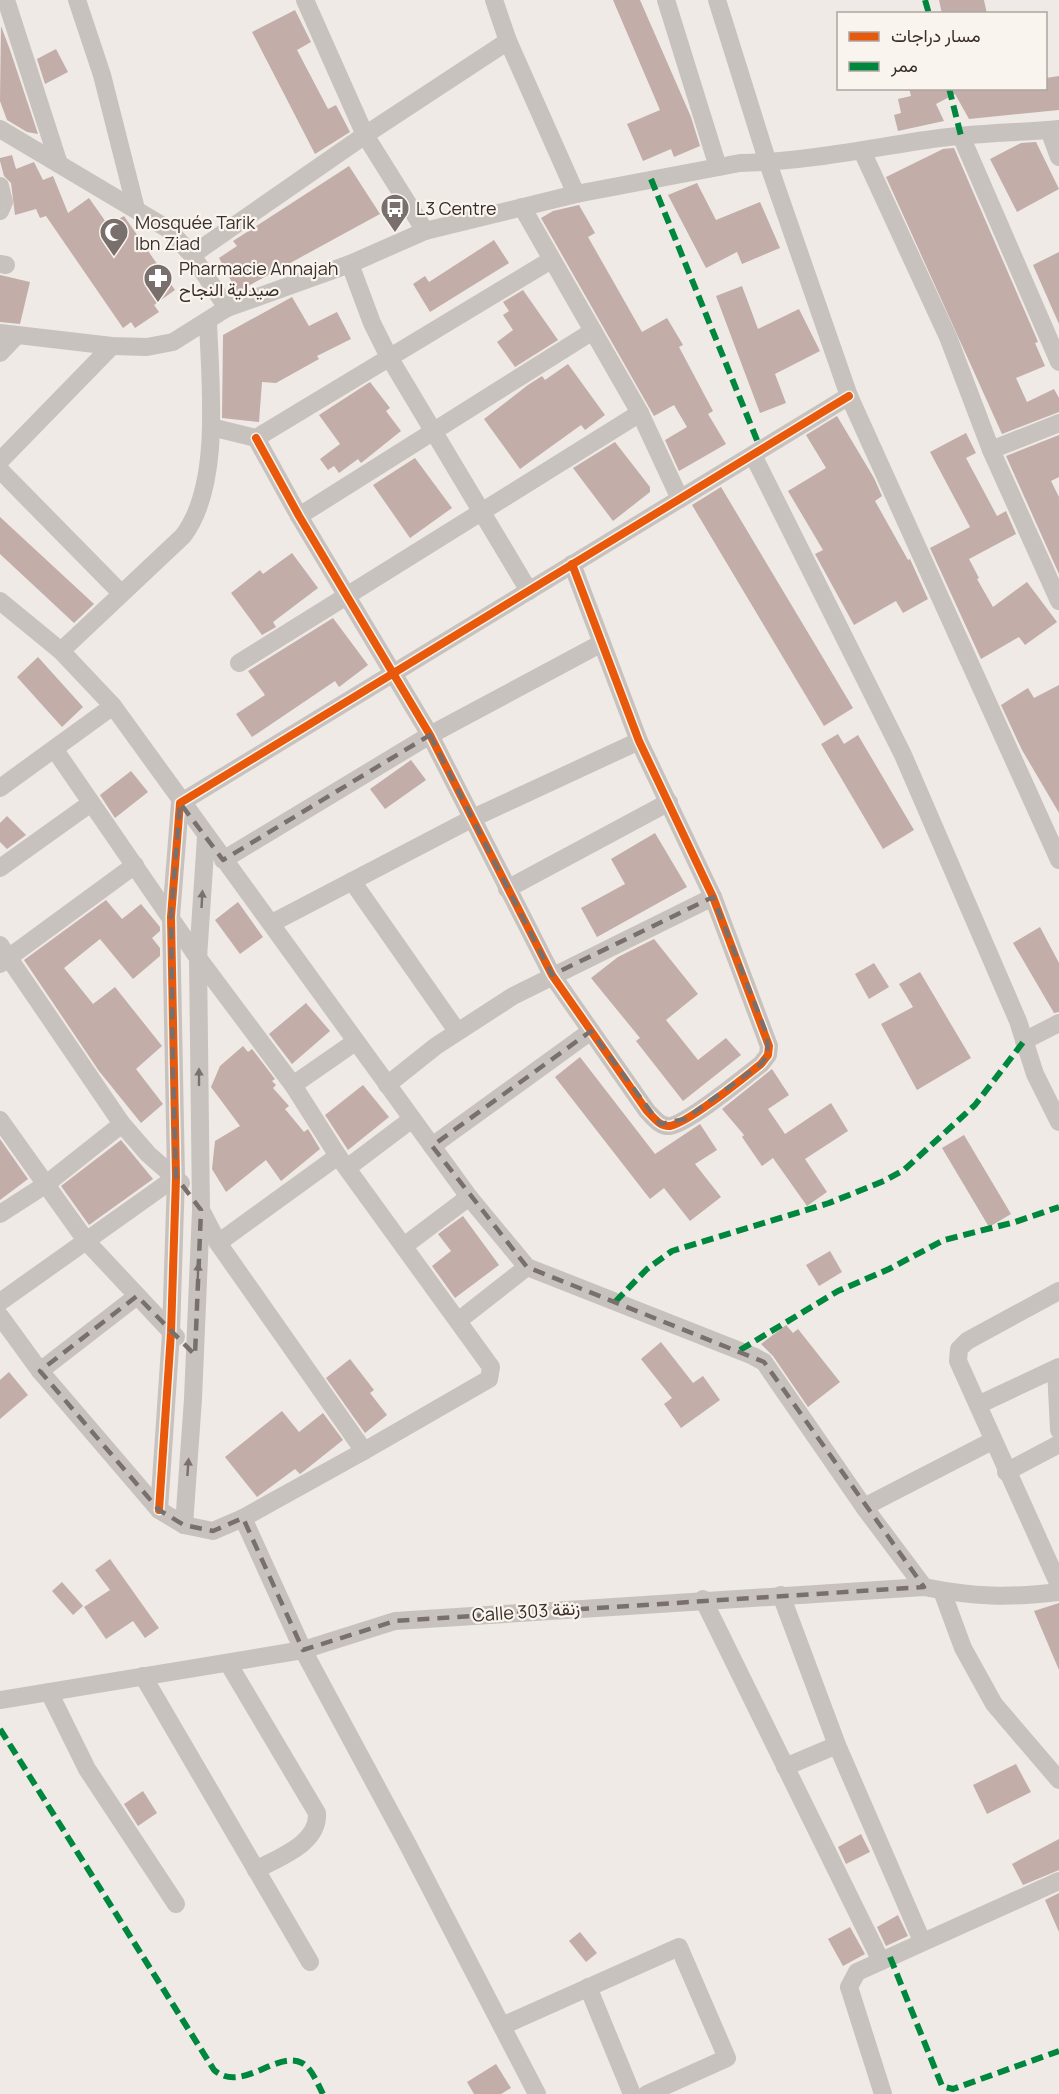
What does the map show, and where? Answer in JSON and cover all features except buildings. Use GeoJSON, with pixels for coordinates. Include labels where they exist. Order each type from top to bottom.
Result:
{"type":"FeatureCollection","features":[{"type":"Feature","properties":{"kind":"street"},"geometry":{"type":"LineString","coordinates":[[6,0],[59,164]]}},
{"type":"Feature","properties":{"kind":"street"},"geometry":{"type":"LineString","coordinates":[[77,0],[102,75],[136,209]]}},
{"type":"Feature","properties":{"kind":"street"},"geometry":{"type":"LineString","coordinates":[[305,0],[365,135],[425,231]]}},
{"type":"Feature","properties":{"kind":"street"},"geometry":{"type":"LineString","coordinates":[[494,0],[508,41],[576,194]]}},
{"type":"Feature","properties":{"kind":"street"},"geometry":{"type":"LineString","coordinates":[[666,0],[718,167]]}},
{"type":"Feature","properties":{"kind":"street"},"geometry":{"type":"LineString","coordinates":[[717,0],[768,163],[849,396],[1059,860]]}},
{"type":"Feature","properties":{"kind":"street"},"geometry":{"type":"LineString","coordinates":[[192,255],[365,135],[508,41]]}},
{"type":"Feature","properties":{"kind":"street"},"geometry":{"type":"LineString","coordinates":[[0,129],[168,229],[192,255],[227,308]]}},
{"type":"Feature","properties":{"kind":"street"},"geometry":{"type":"LineString","coordinates":[[0,353],[9,334],[112,346],[147,347],[173,342],[227,308],[350,264],[425,231],[576,194],[718,167],[862,151],[929,139],[1054,130],[1059,157]]}},
{"type":"Feature","properties":{"kind":"street"},"geometry":{"type":"LineString","coordinates":[[961,136],[1059,363]]}},
{"type":"Feature","properties":{"kind":"street"},"geometry":{"type":"LineString","coordinates":[[862,151],[948,337],[991,450],[1059,601]]}},
{"type":"Feature","properties":{"kind":"street"},"geometry":{"type":"LineString","coordinates":[[0,186],[4,202],[0,211]]}},
{"type":"Feature","properties":{"kind":"street"},"geometry":{"type":"LineString","coordinates":[[522,207],[640,413],[680,499]]}},
{"type":"Feature","properties":{"kind":"street"},"geometry":{"type":"LineString","coordinates":[[212,427],[255,438],[551,260]]}},
{"type":"Feature","properties":{"kind":"street"},"geometry":{"type":"LineString","coordinates":[[350,264],[372,322],[389,357],[529,591]]}},
{"type":"Feature","properties":{"kind":"street"},"geometry":{"type":"LineString","coordinates":[[61,651],[183,536],[195,520],[202,502],[212,427],[208,321]]}},
{"type":"Feature","properties":{"kind":"street"},"geometry":{"type":"LineString","coordinates":[[299,516],[593,331]]}},
{"type":"Feature","properties":{"kind":"street"},"geometry":{"type":"LineString","coordinates":[[0,461],[112,346]]}},
{"type":"Feature","properties":{"kind":"street"},"geometry":{"type":"LineString","coordinates":[[180,803],[849,396]]}},
{"type":"Feature","properties":{"kind":"street"},"geometry":{"type":"LineString","coordinates":[[239,663],[640,413]]}},
{"type":"Feature","properties":{"kind":"street"},"geometry":{"type":"LineString","coordinates":[[991,450],[1059,423]]}},
{"type":"Feature","properties":{"kind":"street"},"geometry":{"type":"LineString","coordinates":[[255,438],[346,596],[395,672],[430,735],[552,975],[647,1111],[660,1124],[670,1126],[685,1119],[761,1064],[768,1055],[767,1035],[713,897],[639,741],[600,644],[572,564]]}},
{"type":"Feature","properties":{"kind":"street"},"geometry":{"type":"LineString","coordinates":[[753,455],[903,755],[1024,1041],[1035,1074],[1059,1122]]}},
{"type":"Feature","properties":{"kind":"street"},"geometry":{"type":"LineString","coordinates":[[0,470],[121,592]]}},
{"type":"Feature","properties":{"kind":"street"},"geometry":{"type":"LineString","coordinates":[[0,601],[61,651],[113,706],[180,803],[272,923],[387,1086],[469,1197],[527,1267],[764,1362],[864,1507],[924,1587]]}},
{"type":"Feature","properties":{"kind":"street"},"geometry":{"type":"LineString","coordinates":[[223,860],[430,735],[600,644]]}},
{"type":"Feature","properties":{"kind":"street"},"geometry":{"type":"LineString","coordinates":[[0,788],[113,706]]}},
{"type":"Feature","properties":{"kind":"street"},"geometry":{"type":"LineString","coordinates":[[272,923],[473,818],[639,741]]}},
{"type":"Feature","properties":{"kind":"street"},"geometry":{"type":"LineString","coordinates":[[0,1316],[40,1371],[159,1510],[184,1525],[213,1531],[243,1518],[489,1379],[491,1367],[342,1162],[293,1085],[198,958],[55,750]]}},
{"type":"Feature","properties":{"kind":"street"},"geometry":{"type":"LineString","coordinates":[[0,868],[91,802]]}},
{"type":"Feature","properties":{"kind":"street"},"geometry":{"type":"LineString","coordinates":[[507,889],[669,802]]}},
{"type":"Feature","properties":{"kind":"street"},"geometry":{"type":"LineString","coordinates":[[159,1510],[171,1333],[176,1177],[171,918],[180,803]]}},
{"type":"Feature","properties":{"kind":"street"},"geometry":{"type":"LineString","coordinates":[[184,1525],[195,1355],[201,1210],[198,958],[206,837]]}},
{"type":"Feature","properties":{"kind":"street"},"geometry":{"type":"LineString","coordinates":[[135,866],[3,955],[122,1124],[148,1154],[176,1177],[201,1210],[218,1243],[364,1451]]}},
{"type":"Feature","properties":{"kind":"street"},"geometry":{"type":"LineString","coordinates":[[352,881],[458,1031]]}},
{"type":"Feature","properties":{"kind":"street"},"geometry":{"type":"LineString","coordinates":[[387,1086],[458,1031],[513,996],[713,897]]}},
{"type":"Feature","properties":{"kind":"street"},"geometry":{"type":"LineString","coordinates":[[1024,1041],[1059,1023]]}},
{"type":"Feature","properties":{"kind":"street"},"geometry":{"type":"LineString","coordinates":[[432,1146],[591,1031]]}},
{"type":"Feature","properties":{"kind":"street"},"geometry":{"type":"LineString","coordinates":[[293,1085],[355,1042]]}},
{"type":"Feature","properties":{"kind":"street"},"geometry":{"type":"LineString","coordinates":[[0,1119],[87,1242],[171,1333],[195,1355]]}},
{"type":"Feature","properties":{"kind":"street"},"geometry":{"type":"LineString","coordinates":[[218,1243],[412,1119]]}},
{"type":"Feature","properties":{"kind":"street"},"geometry":{"type":"LineString","coordinates":[[0,1214],[45,1185],[122,1124]]}},
{"type":"Feature","properties":{"kind":"street"},"geometry":{"type":"LineString","coordinates":[[0,1302],[176,1177]]}},
{"type":"Feature","properties":{"kind":"street"},"geometry":{"type":"LineString","coordinates":[[404,1246],[469,1197]]}},
{"type":"Feature","properties":{"kind":"street"},"geometry":{"type":"LineString","coordinates":[[458,1321],[527,1267]]}},
{"type":"Feature","properties":{"kind":"street"},"geometry":{"type":"LineString","coordinates":[[1059,1291],[961,1346],[958,1361],[992,1441],[1059,1585]]}},
{"type":"Feature","properties":{"kind":"street"},"geometry":{"type":"LineString","coordinates":[[40,1371],[137,1296]]}},
{"type":"Feature","properties":{"kind":"street"},"geometry":{"type":"LineString","coordinates":[[978,1405],[1058,1368],[1059,1430]]}},
{"type":"Feature","properties":{"kind":"street"},"geometry":{"type":"LineString","coordinates":[[864,1507],[992,1441]]}},
{"type":"Feature","properties":{"kind":"street"},"geometry":{"type":"LineString","coordinates":[[1006,1472],[1059,1444]]}},
{"type":"Feature","properties":{"kind":"street"},"geometry":{"type":"LineString","coordinates":[[243,1518],[303,1650],[537,2094]]}},
{"type":"Feature","properties":{"kind":"street","name":"Calle 303 زنقة"},"geometry":{"type":"LineString","coordinates":[[0,1700],[303,1650],[395,1621],[703,1599],[924,1587],[994,1597],[1059,1592]]}},
{"type":"Feature","properties":{"kind":"street"},"geometry":{"type":"LineString","coordinates":[[942,1591],[963,1648],[994,1704],[1059,1780]]}},
{"type":"Feature","properties":{"kind":"street"},"geometry":{"type":"LineString","coordinates":[[782,1595],[837,1745],[922,1941]]}},
{"type":"Feature","properties":{"kind":"street"},"geometry":{"type":"LineString","coordinates":[[703,1599],[881,1961]]}},
{"type":"Feature","properties":{"kind":"street"},"geometry":{"type":"LineString","coordinates":[[228,1663],[317,1813],[316,1828],[306,1840],[256,1870]]}},
{"type":"Feature","properties":{"kind":"street"},"geometry":{"type":"LineString","coordinates":[[144,1676],[310,1962]]}},
{"type":"Feature","properties":{"kind":"street"},"geometry":{"type":"LineString","coordinates":[[49,1692],[87,1769],[176,1904]]}},
{"type":"Feature","properties":{"kind":"street"},"geometry":{"type":"LineString","coordinates":[[785,1767],[837,1745]]}},
{"type":"Feature","properties":{"kind":"street"},"geometry":{"type":"LineString","coordinates":[[883,2094],[849,1987],[857,1972],[1059,1881]]}},
{"type":"Feature","properties":{"kind":"street"},"geometry":{"type":"LineString","coordinates":[[502,2026],[679,1947],[727,2058],[647,2094]]}},
{"type":"Feature","properties":{"kind":"street"},"geometry":{"type":"LineString","coordinates":[[588,1988],[632,2094]]}},
{"type":"Feature","properties":{"kind":"highlighted area"},"geometry":{"type":"Polygon","coordinates":[[[430,735],[552,975],[713,897],[767,1035],[768,1055],[761,1064],[685,1119],[660,1124],[591,1031],[432,1146],[527,1267],[764,1362],[924,1587],[395,1621],[303,1650],[243,1518],[213,1531],[184,1525],[159,1510],[40,1371],[137,1296],[195,1355],[201,1210],[176,1177],[173,1073],[171,917],[180,803],[223,860],[430,735]]]}},
{"type":"Feature","properties":{"kind":"marked path"},"geometry":{"type":"LineString","coordinates":[[925,0],[928,12]]}},
{"type":"Feature","properties":{"kind":"marked path"},"geometry":{"type":"LineString","coordinates":[[950,90],[961,136]]}},
{"type":"Feature","properties":{"kind":"marked path"},"geometry":{"type":"LineString","coordinates":[[651,179],[761,450]]}},
{"type":"Feature","properties":{"kind":"marked path"},"geometry":{"type":"LineString","coordinates":[[615,1302],[647,1269],[672,1251],[829,1203],[884,1181],[904,1170],[975,1105],[1024,1041]]}},
{"type":"Feature","properties":{"kind":"marked path"},"geometry":{"type":"LineString","coordinates":[[740,1350],[838,1291],[889,1269],[944,1240],[1015,1222],[1059,1207]]}},
{"type":"Feature","properties":{"kind":"marked path"},"geometry":{"type":"LineString","coordinates":[[0,1729],[214,2070],[225,2076],[236,2077],[281,2062],[302,2063],[309,2069],[323,2094]]}},
{"type":"Feature","properties":{"kind":"marked path"},"geometry":{"type":"LineString","coordinates":[[890,1957],[942,2086],[953,2089],[1059,2051]]}},
{"type":"Feature","properties":{"kind":"cycle path"},"geometry":{"type":"LineString","coordinates":[[159,1510],[171,1333],[176,1177],[171,917],[180,803],[849,396]]}},
{"type":"Feature","properties":{"kind":"cycle path"},"geometry":{"type":"LineString","coordinates":[[256,438],[299,516],[430,735],[552,975],[647,1111],[660,1124],[670,1126],[690,1117],[761,1064],[768,1055],[769,1046],[713,897],[639,741],[572,564]]}},
{"type":"Feature","properties":{"kind":"place","name":"L3 Centre"},"geometry":{"type":"Point","coordinates":[395,234]}},
{"type":"Feature","properties":{"kind":"place","name":"Mosquée Tarik Ibn Ziad"},"geometry":{"type":"Point","coordinates":[114,258]}},
{"type":"Feature","properties":{"kind":"place","name":"Pharmacie Annajah صيدلية النجاح"},"geometry":{"type":"Point","coordinates":[158,304]}}]}
